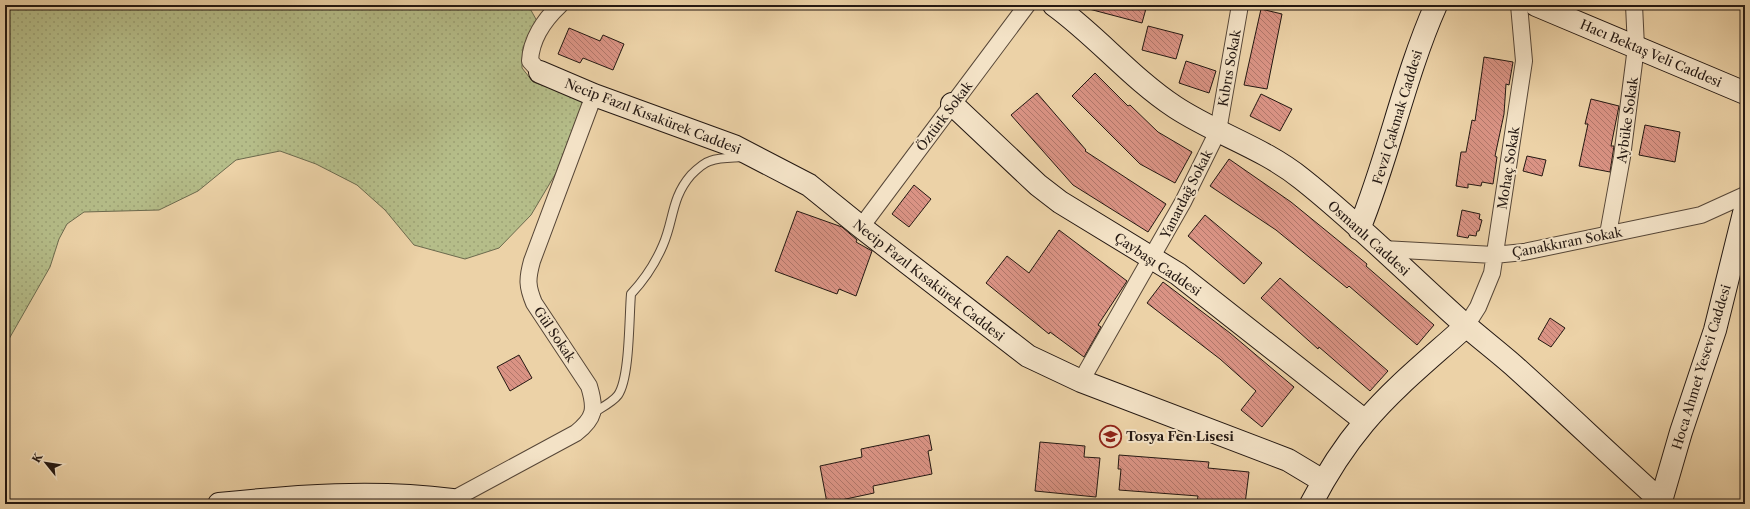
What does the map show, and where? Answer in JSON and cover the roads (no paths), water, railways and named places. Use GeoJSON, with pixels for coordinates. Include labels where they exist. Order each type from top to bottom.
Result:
{"type":"FeatureCollection","features":[{"type":"Feature","properties":{"kind":"street","name":"Öztürk Sokak"},"geometry":{"type":"LineString","coordinates":[[861,228],[1027,5]]}},
{"type":"Feature","properties":{"kind":"street","name":"Osmanlı Caddesi"},"geometry":{"type":"LineString","coordinates":[[1054,5],[1094,36],[1151,89],[1176,107],[1285,166],[1359,228],[1466,326],[1512,364],[1662,503]]}},
{"type":"Feature","properties":{"kind":"street","name":"Kıbrıs Sokak"},"geometry":{"type":"LineString","coordinates":[[1218,131],[1240,5]]}},
{"type":"Feature","properties":{"kind":"street","name":"Fevzi Çakmak Caddesi"},"geometry":{"type":"LineString","coordinates":[[1359,228],[1377,180],[1418,51],[1436,5]]}},
{"type":"Feature","properties":{"kind":"street","name":"Mohaç Sokak"},"geometry":{"type":"LineString","coordinates":[[1466,326],[1486,290],[1492,273],[1524,61],[1519,5]]}},
{"type":"Feature","properties":{"kind":"street","name":"Hacı Bektaş Veli Caddesi"},"geometry":{"type":"LineString","coordinates":[[1536,5],[1745,93]]}},
{"type":"Feature","properties":{"kind":"street","name":"Aybüke Sokak"},"geometry":{"type":"LineString","coordinates":[[1608,234],[1622,157],[1636,47],[1634,5]]}},
{"type":"Feature","properties":{"kind":"street"},"geometry":{"type":"LineString","coordinates":[[540,72],[530,61],[531,48],[550,9]]}},
{"type":"Feature","properties":{"kind":"street","name":"Necip Fazıl Kısakürek Caddesi"},"geometry":{"type":"LineString","coordinates":[[540,72],[594,95],[734,146],[809,185],[861,228],[1028,356],[1081,381],[1288,460],[1322,481]]}},
{"type":"Feature","properties":{"kind":"street","name":"Gül Sokak"},"geometry":{"type":"LineString","coordinates":[[593,413],[594,400],[589,386],[534,303],[528,288],[528,276],[532,261],[594,95]]}},
{"type":"Feature","properties":{"kind":"street","name":"Çaybaşı Caddesi"},"geometry":{"type":"LineString","coordinates":[[952,104],[1038,185],[1054,198],[1153,257],[1201,292],[1365,421]]}},
{"type":"Feature","properties":{"kind":"street","name":"Yanardağ Sokak"},"geometry":{"type":"LineString","coordinates":[[1081,381],[1153,257],[1183,202],[1218,131]]}},
{"type":"Feature","properties":{"kind":"street","name":"Çanakkıran Sokak"},"geometry":{"type":"LineString","coordinates":[[1383,249],[1494,255],[1524,252],[1701,215],[1745,195]]}},
{"type":"Feature","properties":{"kind":"street","name":"Hoca Ahmet Yesevi Caddesi"},"geometry":{"type":"LineString","coordinates":[[1662,503],[1681,432],[1715,330],[1745,209]]}},
{"type":"Feature","properties":{"kind":"street"},"geometry":{"type":"LineString","coordinates":[[1311,504],[1322,481],[1334,462],[1365,421],[1408,378],[1466,326]]}},
{"type":"Feature","properties":{"kind":"street"},"geometry":{"type":"LineString","coordinates":[[219,504],[292,496],[386,494],[454,502],[576,433],[588,424],[593,413]]}},
{"type":"Feature","properties":{"kind":"lane"},"geometry":{"type":"LineString","coordinates":[[593,413],[618,395],[623,384],[628,345],[631,294],[644,280],[662,247],[668,231],[674,204],[680,190],[697,169],[709,161],[720,158],[753,156]]}},
{"type":"Feature","properties":{"kind":"place","name":"Tosya Fen Lisesi"},"geometry":{"type":"Point","coordinates":[1110,436]}}]}
